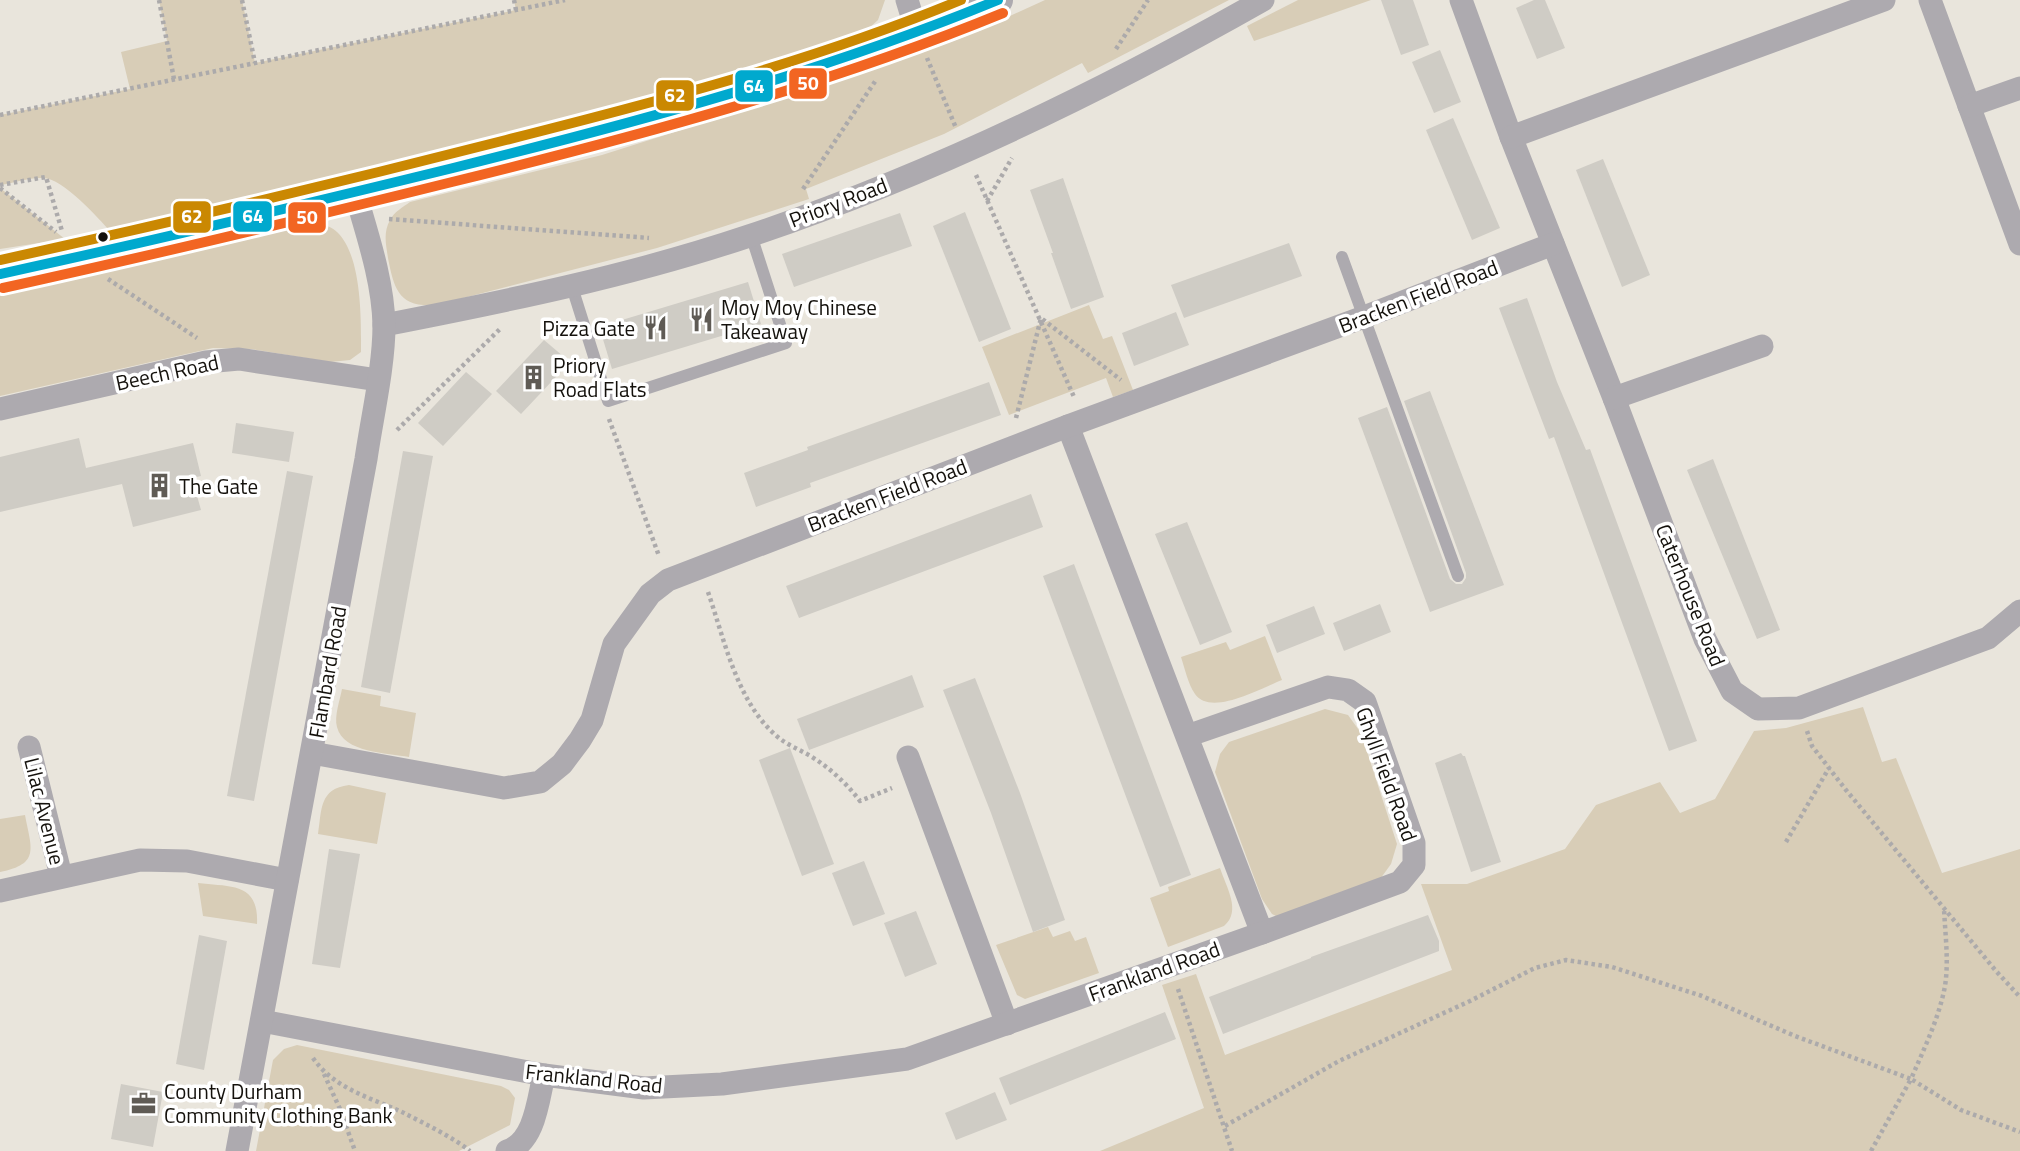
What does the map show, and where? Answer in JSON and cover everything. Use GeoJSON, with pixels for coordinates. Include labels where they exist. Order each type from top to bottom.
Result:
{"type":"FeatureCollection","features":[{"type":"Feature","properties":{"kind":"street"},"geometry":{"type":"LineString","coordinates":[[907,0],[917,33]]}},
{"type":"Feature","properties":{"kind":"street"},"geometry":{"type":"LineString","coordinates":[[0,274],[355,192],[649,119],[762,86],[880,46],[998,0]]}},
{"type":"Feature","properties":{"kind":"street","name":"Priory Road"},"geometry":{"type":"LineString","coordinates":[[384,325],[572,287],[751,235],[800,217],[1034,121],[1263,0]]}},
{"type":"Feature","properties":{"kind":"street","name":"Caterhouse Road"},"geometry":{"type":"LineString","coordinates":[[1461,0],[1511,137],[1705,639],[1731,691],[1758,709],[1799,708],[1988,638],[2020,611]]}},
{"type":"Feature","properties":{"kind":"street"},"geometry":{"type":"LineString","coordinates":[[1511,137],[1884,0]]}},
{"type":"Feature","properties":{"kind":"street"},"geometry":{"type":"LineString","coordinates":[[1930,0],[2020,244]]}},
{"type":"Feature","properties":{"kind":"street"},"geometry":{"type":"LineString","coordinates":[[1969,106],[2020,88]]}},
{"type":"Feature","properties":{"kind":"street","name":"Flambard Road"},"geometry":{"type":"LineString","coordinates":[[237,1151],[366,460],[378,380],[384,325],[380,288],[355,192]]}},
{"type":"Feature","properties":{"kind":"street","name":"Bracken Field Road"},"geometry":{"type":"LineString","coordinates":[[312,753],[505,788],[540,782],[562,764],[592,720],[614,644],[650,594],[668,580],[1144,397],[1364,317],[1553,244]]}},
{"type":"Feature","properties":{"kind":"street"},"geometry":{"type":"LineString","coordinates":[[1614,398],[1762,345]]}},
{"type":"Feature","properties":{"kind":"street","name":"Beech Road"},"geometry":{"type":"LineString","coordinates":[[0,409],[206,362],[239,359],[378,380]]}},
{"type":"Feature","properties":{"kind":"street"},"geometry":{"type":"LineString","coordinates":[[1076,423],[1187,736],[1262,933]]}},
{"type":"Feature","properties":{"kind":"street","name":"Ghyll Field Road"},"geometry":{"type":"LineString","coordinates":[[1187,736],[1328,687],[1348,690],[1365,702],[1414,843],[1414,865],[1400,882],[1262,933]]}},
{"type":"Feature","properties":{"kind":"street","name":"Lilac Avenue"},"geometry":{"type":"LineString","coordinates":[[29,747],[61,876]]}},
{"type":"Feature","properties":{"kind":"street"},"geometry":{"type":"LineString","coordinates":[[912,767],[1007,1024]]}},
{"type":"Feature","properties":{"kind":"street","name":"Lilac Avenue"},"geometry":{"type":"LineString","coordinates":[[0,891],[140,860],[187,860],[287,880]]}},
{"type":"Feature","properties":{"kind":"street","name":"Frankland Road"},"geometry":{"type":"LineString","coordinates":[[262,1021],[544,1075],[644,1087],[722,1084],[907,1059],[1262,933]]}},
{"type":"Feature","properties":{"kind":"street"},"geometry":{"type":"LineString","coordinates":[[507,1151],[514,1149],[530,1130],[544,1075]]}},
{"type":"Feature","properties":{"kind":"lane"},"geometry":{"type":"LineString","coordinates":[[572,287],[608,401],[786,344],[751,235]]}},
{"type":"Feature","properties":{"kind":"lane"},"geometry":{"type":"LineString","coordinates":[[1342,257],[1458,576]]}},
{"type":"Feature","properties":{"kind":"path"},"geometry":{"type":"LineString","coordinates":[[159,0],[174,79]]}},
{"type":"Feature","properties":{"kind":"path"},"geometry":{"type":"LineString","coordinates":[[242,0],[255,64]]}},
{"type":"Feature","properties":{"kind":"path"},"geometry":{"type":"LineString","coordinates":[[514,0],[516,10]]}},
{"type":"Feature","properties":{"kind":"path"},"geometry":{"type":"LineString","coordinates":[[0,115],[565,0]]}},
{"type":"Feature","properties":{"kind":"path"},"geometry":{"type":"LineString","coordinates":[[1116,79],[1109,61],[1148,0]]}},
{"type":"Feature","properties":{"kind":"path"},"geometry":{"type":"LineString","coordinates":[[917,33],[965,151],[1041,318],[1076,423]]}},
{"type":"Feature","properties":{"kind":"path"},"geometry":{"type":"LineString","coordinates":[[800,217],[794,202],[886,65],[880,46]]}},
{"type":"Feature","properties":{"kind":"path"},"geometry":{"type":"LineString","coordinates":[[46,177],[65,239],[0,187],[46,177]]}},
{"type":"Feature","properties":{"kind":"path"},"geometry":{"type":"LineString","coordinates":[[365,226],[390,219],[659,238]]}},
{"type":"Feature","properties":{"kind":"path"},"geometry":{"type":"LineString","coordinates":[[91,254],[110,282],[213,348],[239,359]]}},
{"type":"Feature","properties":{"kind":"path"},"geometry":{"type":"LineString","coordinates":[[366,460],[508,322],[515,299]]}},
{"type":"Feature","properties":{"kind":"path"},"geometry":{"type":"LineString","coordinates":[[1041,318],[1144,397]]}},
{"type":"Feature","properties":{"kind":"path"},"geometry":{"type":"LineString","coordinates":[[1008,449],[1041,318]]}},
{"type":"Feature","properties":{"kind":"path"},"geometry":{"type":"LineString","coordinates":[[608,401],[609,420],[668,580]]}},
{"type":"Feature","properties":{"kind":"path"},"geometry":{"type":"LineString","coordinates":[[700,567],[737,676],[763,723],[781,739],[830,769],[860,801],[912,767]]}},
{"type":"Feature","properties":{"kind":"path"},"geometry":{"type":"LineString","coordinates":[[1799,708],[1812,746],[2020,997]]}},
{"type":"Feature","properties":{"kind":"path"},"geometry":{"type":"LineString","coordinates":[[1786,842],[1829,768]]}},
{"type":"Feature","properties":{"kind":"path"},"geometry":{"type":"LineString","coordinates":[[1871,1151],[1911,1079],[1932,1030],[1945,985],[1944,908]]}},
{"type":"Feature","properties":{"kind":"path"},"geometry":{"type":"LineString","coordinates":[[1225,1126],[1339,1061],[1535,968],[1566,960],[1612,967],[1702,996],[1796,1036],[1911,1079],[1961,1110],[2020,1132]]}},
{"type":"Feature","properties":{"kind":"path"},"geometry":{"type":"LineString","coordinates":[[1170,965],[1232,1151]]}},
{"type":"Feature","properties":{"kind":"path"},"geometry":{"type":"LineString","coordinates":[[311,1030],[308,1046],[336,1098],[355,1151]]}},
{"type":"Feature","properties":{"kind":"path"},"geometry":{"type":"LineString","coordinates":[[322,1071],[334,1081],[404,1114],[470,1151]]}},
{"type":"Feature","properties":{"kind":"shaded area"},"geometry":{"type":"Polygon","coordinates":[[[159,0],[242,0],[255,63],[516,10],[514,0],[885,0],[878,20],[867,30],[662,95],[111,232],[70,191],[51,180],[33,178],[0,185],[0,115],[130,89],[121,52],[167,41],[159,0]]]}},
{"type":"Feature","properties":{"kind":"shaded area"},"geometry":{"type":"Polygon","coordinates":[[[1045,0],[1229,0],[1088,73],[1082,63],[944,134],[806,189],[809,199],[657,248],[436,305],[406,300],[396,287],[388,258],[386,229],[394,215],[410,202],[602,155],[886,65],[964,37],[1045,0]]]}},
{"type":"Feature","properties":{"kind":"shaded area"},"geometry":{"type":"Polygon","coordinates":[[[1298,0],[1371,0],[1254,41],[1247,26],[1298,0]]]}},
{"type":"Feature","properties":{"kind":"shaded area"},"geometry":{"type":"Polygon","coordinates":[[[0,188],[65,239],[0,249],[0,188]]]}},
{"type":"Feature","properties":{"kind":"shaded area"},"geometry":{"type":"Polygon","coordinates":[[[312,224],[329,227],[342,237],[356,273],[361,317],[361,352],[350,360],[330,362],[251,349],[213,348],[0,396],[0,296],[312,224]]]}},
{"type":"Feature","properties":{"kind":"shaded area"},"geometry":{"type":"Polygon","coordinates":[[[1089,305],[1103,339],[1112,336],[1133,390],[1113,397],[1106,378],[1009,415],[982,347],[1089,305]]]}},
{"type":"Feature","properties":{"kind":"shaded area"},"geometry":{"type":"Polygon","coordinates":[[[1265,636],[1282,680],[1224,702],[1212,703],[1195,694],[1181,657],[1226,642],[1230,650],[1265,636]]]}},
{"type":"Feature","properties":{"kind":"shaded area"},"geometry":{"type":"Polygon","coordinates":[[[342,689],[381,696],[380,706],[416,713],[409,757],[357,747],[341,736],[336,718],[342,689]]]}},
{"type":"Feature","properties":{"kind":"shaded area"},"geometry":{"type":"Polygon","coordinates":[[[1863,707],[1882,762],[1896,758],[1942,873],[2020,849],[2020,1151],[1100,1151],[1204,1108],[1162,985],[1196,974],[1225,1055],[1452,970],[1421,884],[1467,884],[1565,849],[1596,805],[1660,782],[1680,813],[1715,799],[1754,731],[1786,728],[1863,707]]]}},
{"type":"Feature","properties":{"kind":"shaded area"},"geometry":{"type":"Polygon","coordinates":[[[1325,709],[1348,715],[1361,733],[1397,844],[1391,864],[1378,882],[1278,917],[1272,914],[1262,899],[1215,772],[1220,754],[1229,742],[1325,709]]]}},
{"type":"Feature","properties":{"kind":"shaded area"},"geometry":{"type":"Polygon","coordinates":[[[349,785],[386,793],[377,844],[318,834],[327,796],[339,787],[349,785]]]}},
{"type":"Feature","properties":{"kind":"shaded area"},"geometry":{"type":"Polygon","coordinates":[[[25,815],[31,845],[28,859],[13,869],[0,872],[0,819],[25,815]]]}},
{"type":"Feature","properties":{"kind":"shaded area"},"geometry":{"type":"Polygon","coordinates":[[[1220,868],[1231,898],[1232,913],[1229,920],[1224,926],[1168,947],[1150,898],[1169,891],[1168,887],[1220,868]]]}},
{"type":"Feature","properties":{"kind":"shaded area"},"geometry":{"type":"Polygon","coordinates":[[[198,883],[231,887],[248,894],[256,910],[257,924],[203,916],[198,883]]]}},
{"type":"Feature","properties":{"kind":"shaded area"},"geometry":{"type":"Polygon","coordinates":[[[1048,927],[1053,937],[1070,931],[1075,941],[1086,937],[1099,973],[1025,999],[1017,995],[996,945],[1048,927]]]}},
{"type":"Feature","properties":{"kind":"shaded area"},"geometry":{"type":"Polygon","coordinates":[[[297,1045],[501,1086],[509,1090],[515,1098],[510,1125],[459,1151],[256,1151],[273,1060],[284,1049],[297,1045]]]}},
{"type":"Feature","properties":{"kind":"building"},"geometry":{"type":"Polygon","coordinates":[[[1381,0],[1413,0],[1429,45],[1401,55],[1381,0]]]}},
{"type":"Feature","properties":{"kind":"building"},"geometry":{"type":"Polygon","coordinates":[[[1534,0],[1545,0],[1565,48],[1537,59],[1516,8],[1534,0]]]}},
{"type":"Feature","properties":{"kind":"building"},"geometry":{"type":"Polygon","coordinates":[[[1440,50],[1461,102],[1434,113],[1412,62],[1440,50]]]}},
{"type":"Feature","properties":{"kind":"building"},"geometry":{"type":"Polygon","coordinates":[[[1453,118],[1500,228],[1472,240],[1426,130],[1453,118]]]}},
{"type":"Feature","properties":{"kind":"building"},"geometry":{"type":"Polygon","coordinates":[[[1603,159],[1650,275],[1622,287],[1576,170],[1603,159]]]}},
{"type":"Feature","properties":{"kind":"building"},"geometry":{"type":"Polygon","coordinates":[[[1063,178],[1104,297],[1071,309],[1030,190],[1063,178]]]}},
{"type":"Feature","properties":{"kind":"building"},"geometry":{"type":"Polygon","coordinates":[[[965,212],[1011,329],[979,342],[933,226],[965,212]]]}},
{"type":"Feature","properties":{"kind":"building"},"geometry":{"type":"Polygon","coordinates":[[[900,213],[912,246],[794,287],[782,254],[900,213]]]}},
{"type":"Feature","properties":{"kind":"building"},"geometry":{"type":"Polygon","coordinates":[[[1289,243],[1302,276],[1184,318],[1171,285],[1289,243]]]}},
{"type":"Feature","properties":{"kind":"building"},"geometry":{"type":"Polygon","coordinates":[[[748,282],[761,324],[612,369],[602,336],[602,326],[748,282]]]}},
{"type":"Feature","properties":{"kind":"building"},"geometry":{"type":"Polygon","coordinates":[[[1527,298],[1557,382],[1586,450],[1590,449],[1697,741],[1669,751],[1554,437],[1549,439],[1499,308],[1527,298]]]}},
{"type":"Feature","properties":{"kind":"building"},"geometry":{"type":"Polygon","coordinates":[[[1176,312],[1189,345],[1134,366],[1122,333],[1176,312]]]}},
{"type":"Feature","properties":{"kind":"building","name":"Priory Road Flats"},"geometry":{"type":"Polygon","coordinates":[[[544,340],[570,362],[521,414],[496,391],[544,340]]]}},
{"type":"Feature","properties":{"kind":"building","name":"Priory Road Flats"},"geometry":{"type":"Polygon","coordinates":[[[466,372],[492,394],[443,446],[418,423],[466,372]]]}},
{"type":"Feature","properties":{"kind":"building"},"geometry":{"type":"Polygon","coordinates":[[[989,382],[1001,415],[810,483],[811,487],[756,507],[744,473],[808,450],[807,447],[989,382]]]}},
{"type":"Feature","properties":{"kind":"building"},"geometry":{"type":"Polygon","coordinates":[[[1430,391],[1504,585],[1430,612],[1358,418],[1387,407],[1450,579],[1456,584],[1462,584],[1466,573],[1404,401],[1430,391]]]}},
{"type":"Feature","properties":{"kind":"building"},"geometry":{"type":"Polygon","coordinates":[[[236,423],[294,432],[289,462],[232,453],[236,423]]]}},
{"type":"Feature","properties":{"kind":"building"},"geometry":{"type":"Polygon","coordinates":[[[79,438],[86,468],[193,443],[201,476],[192,478],[201,510],[133,527],[122,484],[0,512],[0,457],[79,438]]]}},
{"type":"Feature","properties":{"kind":"building"},"geometry":{"type":"Polygon","coordinates":[[[403,451],[433,456],[390,693],[361,687],[403,451]]]}},
{"type":"Feature","properties":{"kind":"building"},"geometry":{"type":"Polygon","coordinates":[[[1713,459],[1780,630],[1757,639],[1687,470],[1713,459]]]}},
{"type":"Feature","properties":{"kind":"building"},"geometry":{"type":"Polygon","coordinates":[[[287,471],[313,476],[254,801],[227,796],[287,471]]]}},
{"type":"Feature","properties":{"kind":"building"},"geometry":{"type":"Polygon","coordinates":[[[1031,494],[1043,527],[799,618],[786,586],[1031,494]]]}},
{"type":"Feature","properties":{"kind":"building"},"geometry":{"type":"Polygon","coordinates":[[[1187,522],[1232,632],[1200,645],[1155,534],[1187,522]]]}},
{"type":"Feature","properties":{"kind":"building"},"geometry":{"type":"Polygon","coordinates":[[[1074,564],[1191,875],[1160,887],[1043,576],[1074,564]]]}},
{"type":"Feature","properties":{"kind":"building"},"geometry":{"type":"Polygon","coordinates":[[[1380,604],[1391,632],[1344,651],[1333,623],[1380,604]]]}},
{"type":"Feature","properties":{"kind":"building"},"geometry":{"type":"Polygon","coordinates":[[[1314,606],[1325,634],[1277,653],[1266,625],[1314,606]]]}},
{"type":"Feature","properties":{"kind":"building"},"geometry":{"type":"Polygon","coordinates":[[[912,675],[924,707],[809,750],[797,719],[912,675]]]}},
{"type":"Feature","properties":{"kind":"building"},"geometry":{"type":"Polygon","coordinates":[[[975,678],[1065,920],[1033,932],[991,813],[943,690],[975,678]]]}},
{"type":"Feature","properties":{"kind":"building"},"geometry":{"type":"Polygon","coordinates":[[[790,748],[834,864],[802,876],[759,760],[790,748]]]}},
{"type":"Feature","properties":{"kind":"building"},"geometry":{"type":"Polygon","coordinates":[[[1461,753],[1465,756],[1501,862],[1471,872],[1435,763],[1461,753]]]}},
{"type":"Feature","properties":{"kind":"building"},"geometry":{"type":"Polygon","coordinates":[[[329,849],[360,854],[340,968],[312,964],[329,849]]]}},
{"type":"Feature","properties":{"kind":"building"},"geometry":{"type":"Polygon","coordinates":[[[864,861],[885,914],[853,926],[832,873],[864,861]]]}},
{"type":"Feature","properties":{"kind":"building"},"geometry":{"type":"Polygon","coordinates":[[[916,911],[937,964],[905,977],[884,923],[916,911]]]}},
{"type":"Feature","properties":{"kind":"building"},"geometry":{"type":"Polygon","coordinates":[[[1428,915],[1439,941],[1439,951],[1223,1034],[1209,997],[1428,915]]]}},
{"type":"Feature","properties":{"kind":"building"},"geometry":{"type":"Polygon","coordinates":[[[199,935],[227,941],[204,1070],[176,1064],[199,935]]]}},
{"type":"Feature","properties":{"kind":"building"},"geometry":{"type":"Polygon","coordinates":[[[1165,1012],[1176,1039],[1010,1105],[999,1078],[1165,1012]]]}},
{"type":"Feature","properties":{"kind":"building"},"geometry":{"type":"Polygon","coordinates":[[[121,1084],[163,1092],[153,1147],[111,1139],[121,1084]]]}},
{"type":"Feature","properties":{"kind":"building"},"geometry":{"type":"Polygon","coordinates":[[[995,1092],[1007,1120],[956,1140],[945,1113],[995,1092]]]}},
{"type":"Feature","properties":{"kind":"transit line","name":"62"},"geometry":{"type":"LineString","coordinates":[[0,260],[317,187],[621,110],[793,61],[961,0]]}},
{"type":"Feature","properties":{"kind":"transit line","name":"64"},"geometry":{"type":"LineString","coordinates":[[0,274],[396,182],[660,114],[864,51],[998,0]]}},
{"type":"Feature","properties":{"kind":"transit line","name":"50"},"geometry":{"type":"LineString","coordinates":[[3,288],[340,210],[662,128],[868,64],[1003,13]]}},
{"type":"Feature","properties":{"kind":"place","name":"Moy Moy Chinese Takeaway"},"geometry":{"type":"Point","coordinates":[701,319]}},
{"type":"Feature","properties":{"kind":"place","name":"Pizza Gate"},"geometry":{"type":"Point","coordinates":[655,328]}},
{"type":"Feature","properties":{"kind":"place","name":"Priory Road Flats"},"geometry":{"type":"Point","coordinates":[533,377]}},
{"type":"Feature","properties":{"kind":"place","name":"The Gate"},"geometry":{"type":"Point","coordinates":[159,486]}},
{"type":"Feature","properties":{"kind":"place","name":"County Durham Community Clothing Bank"},"geometry":{"type":"Point","coordinates":[144,1103]}}]}
